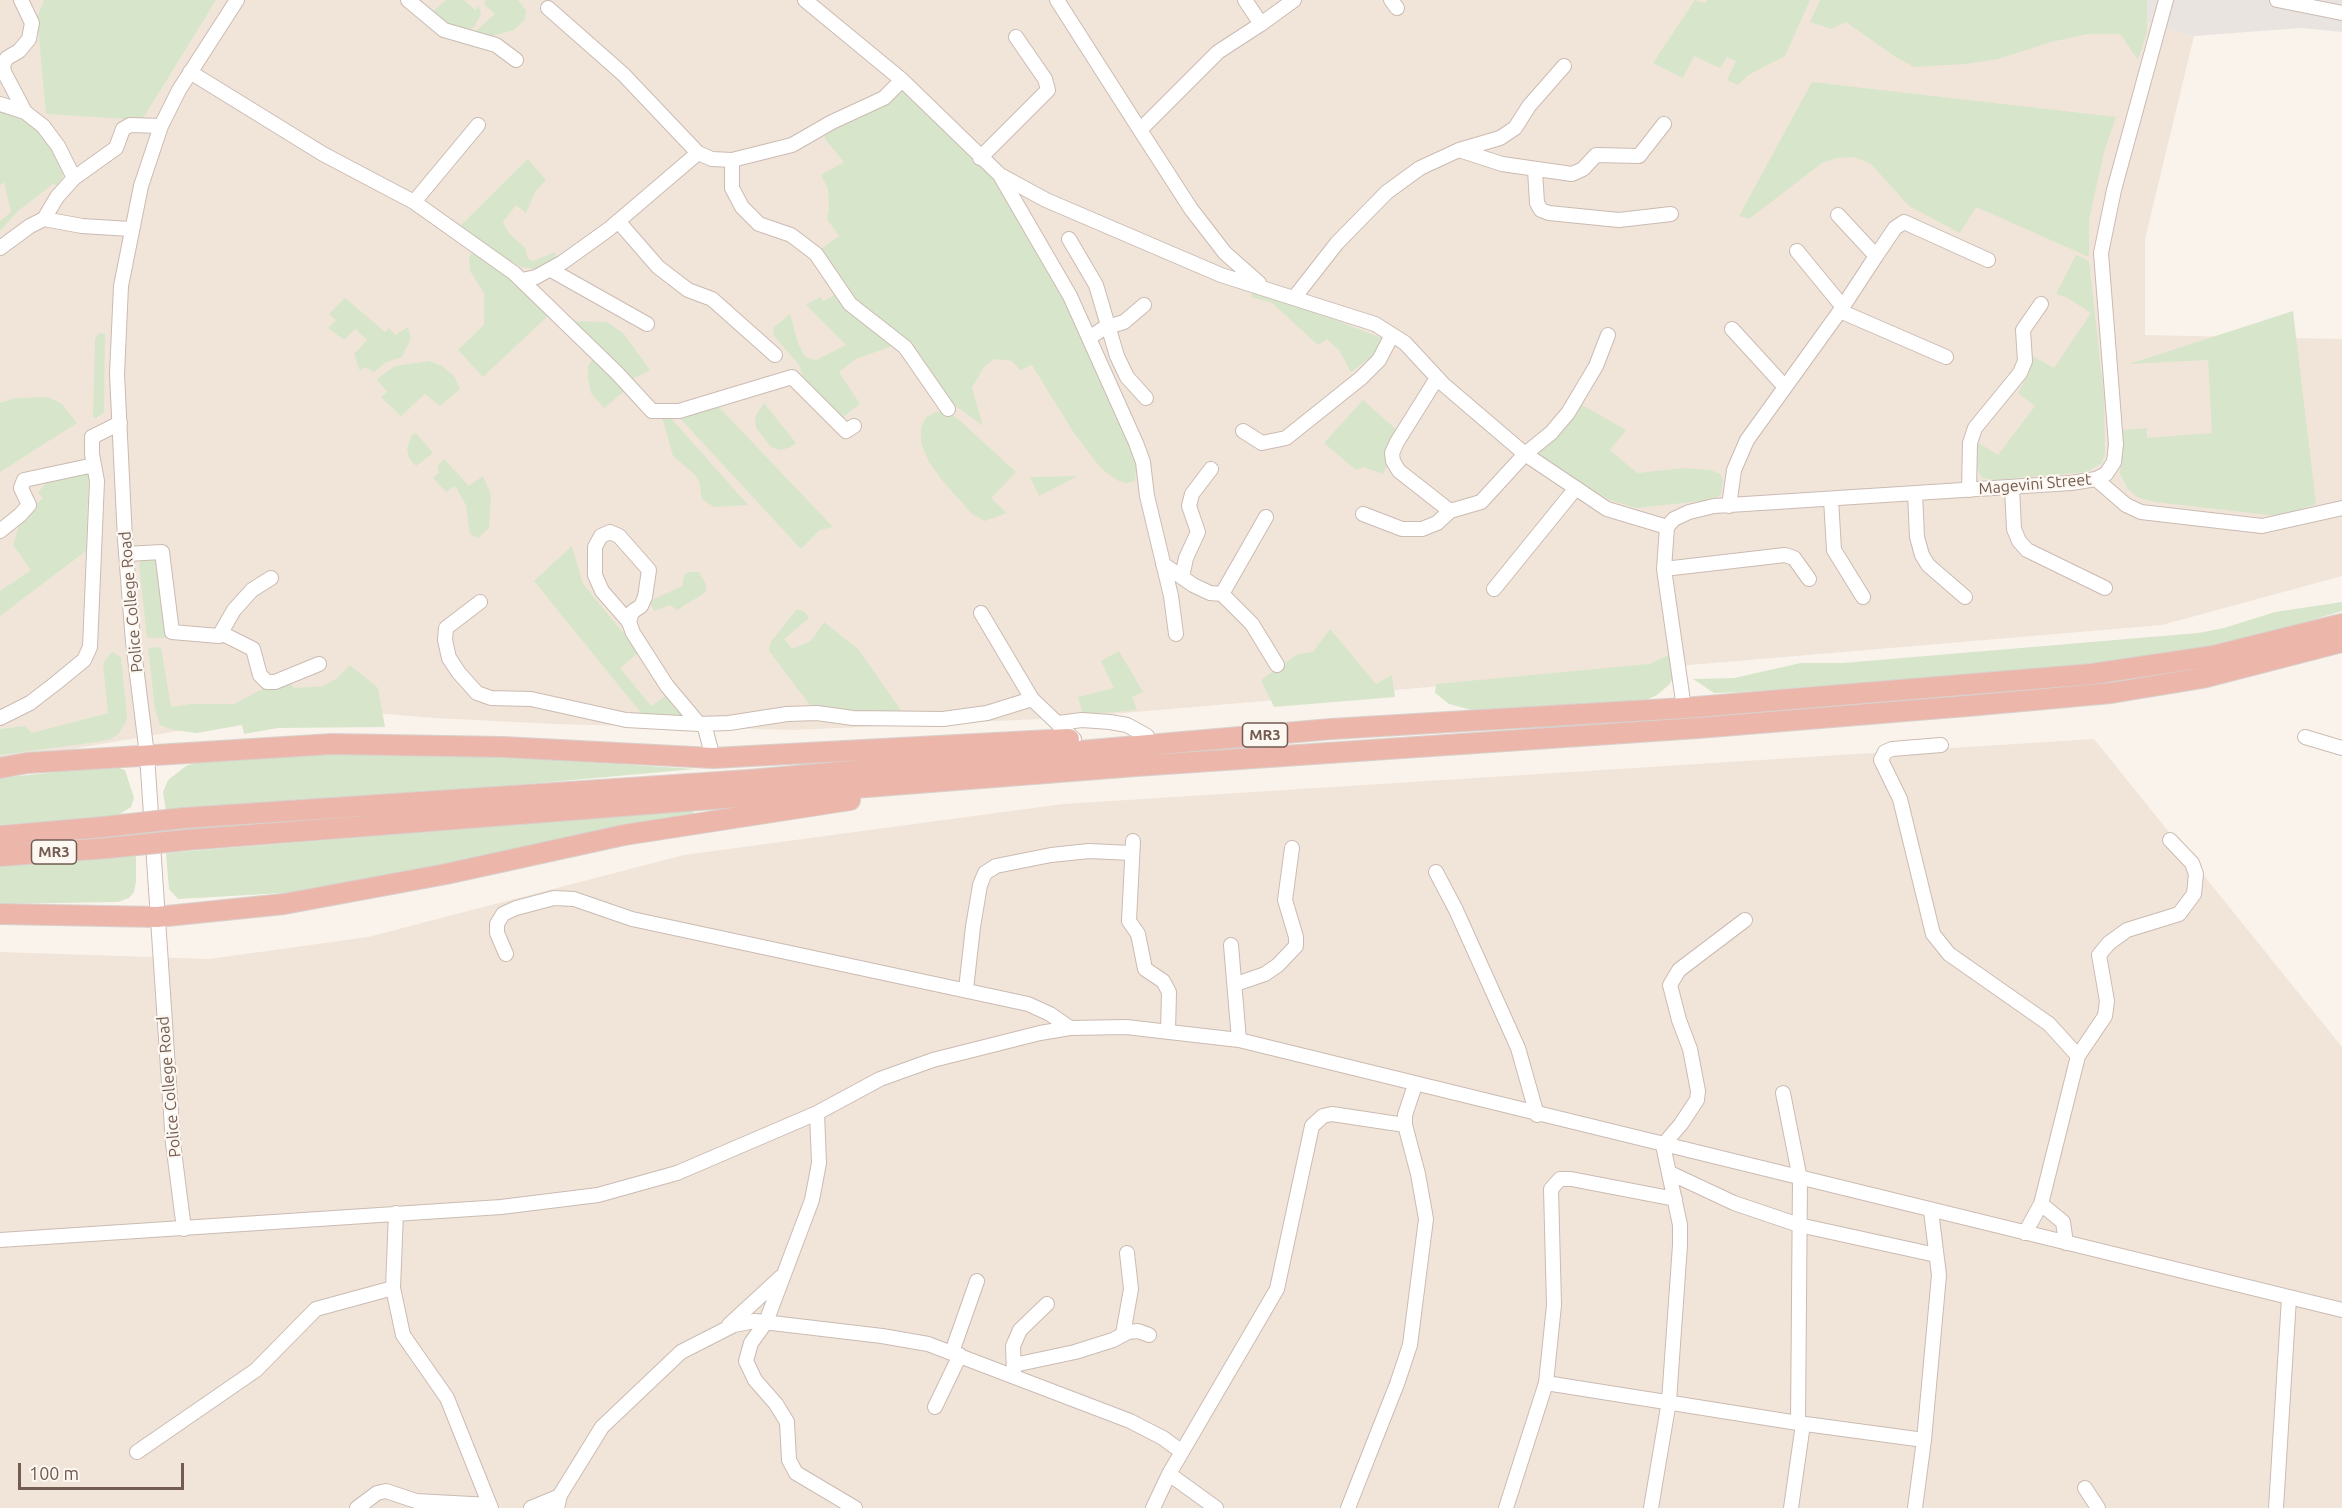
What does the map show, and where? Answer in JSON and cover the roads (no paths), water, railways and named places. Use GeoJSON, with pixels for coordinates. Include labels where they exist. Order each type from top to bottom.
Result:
{"type":"FeatureCollection","features":[{"type":"Feature","properties":{"kind":"highway","name":"MR3"},"geometry":{"type":"LineString","coordinates":[[0,836],[184,818],[749,780],[1330,729],[1684,708],[2092,674],[2213,656],[2342,624]]}},
{"type":"Feature","properties":{"kind":"highway","name":"MR3"},"geometry":{"type":"LineString","coordinates":[[0,856],[1136,766],[1698,728],[2111,693],[2202,678],[2342,642]]}},
{"type":"Feature","properties":{"kind":"highway"},"geometry":{"type":"LineString","coordinates":[[0,768],[27,763],[332,744],[411,743],[713,758],[1074,739],[1330,729]]}},
{"type":"Feature","properties":{"kind":"highway"},"geometry":{"type":"LineString","coordinates":[[0,915],[157,917],[284,904],[446,874],[624,835],[835,802],[1136,766]]}},
{"type":"Feature","properties":{"kind":"street"},"geometry":{"type":"LineString","coordinates":[[21,0],[32,22],[29,39],[2,62],[13,93],[25,112],[43,126],[58,146],[74,178]]}},
{"type":"Feature","properties":{"kind":"street","name":"Police College Road"},"geometry":{"type":"LineString","coordinates":[[184,1229],[173,1143],[147,755],[133,642],[126,554],[117,374],[121,286],[130,230],[141,186],[161,126],[190,72],[237,0]]}},
{"type":"Feature","properties":{"kind":"street"},"geometry":{"type":"LineString","coordinates":[[408,0],[444,30],[496,45],[516,60]]}},
{"type":"Feature","properties":{"kind":"street"},"geometry":{"type":"LineString","coordinates":[[805,0],[902,80],[1000,175],[1046,200],[1221,275],[1263,286],[1375,324],[1405,343],[1437,378],[1525,454],[1607,509],[1666,527],[1664,569],[1684,708]]}},
{"type":"Feature","properties":{"kind":"street"},"geometry":{"type":"LineString","coordinates":[[1057,0],[1191,209],[1225,253],[1263,286]]}},
{"type":"Feature","properties":{"kind":"street"},"geometry":{"type":"LineString","coordinates":[[1245,0],[1261,24]]}},
{"type":"Feature","properties":{"kind":"street"},"geometry":{"type":"LineString","coordinates":[[1140,130],[1218,52],[1294,0]]}},
{"type":"Feature","properties":{"kind":"street","name":"Magevini Street"},"geometry":{"type":"LineString","coordinates":[[1666,527],[1674,519],[1689,512],[1729,506],[2012,487],[2096,479],[2106,474],[2114,462],[2116,444],[2101,253],[2114,190],[2166,0]]}},
{"type":"Feature","properties":{"kind":"street"},"geometry":{"type":"LineString","coordinates":[[2277,0],[2342,13]]}},
{"type":"Feature","properties":{"kind":"street"},"geometry":{"type":"LineString","coordinates":[[548,8],[623,74],[698,153],[712,159],[732,160],[792,145],[832,122],[884,98],[902,80]]}},
{"type":"Feature","properties":{"kind":"street"},"geometry":{"type":"LineString","coordinates":[[980,158],[1048,90],[1046,79],[1016,37]]}},
{"type":"Feature","properties":{"kind":"street"},"geometry":{"type":"LineString","coordinates":[[1294,298],[1337,243],[1387,192],[1420,168],[1459,150],[1490,142],[1515,128],[1528,106],[1564,66]]}},
{"type":"Feature","properties":{"kind":"street"},"geometry":{"type":"LineString","coordinates":[[190,72],[323,154],[414,202],[522,280],[652,411],[679,411],[792,378],[846,431],[854,426]]}},
{"type":"Feature","properties":{"kind":"street"},"geometry":{"type":"LineString","coordinates":[[0,104],[25,112]]}},
{"type":"Feature","properties":{"kind":"street"},"geometry":{"type":"LineString","coordinates":[[1459,150],[1492,162],[1572,174],[1583,169],[1596,155],[1639,156],[1664,124]]}},
{"type":"Feature","properties":{"kind":"street"},"geometry":{"type":"LineString","coordinates":[[44,219],[57,197],[74,178],[116,148],[123,129],[130,125],[161,126]]}},
{"type":"Feature","properties":{"kind":"street"},"geometry":{"type":"LineString","coordinates":[[414,202],[478,125]]}},
{"type":"Feature","properties":{"kind":"street"},"geometry":{"type":"LineString","coordinates":[[522,280],[551,270],[618,221],[698,153]]}},
{"type":"Feature","properties":{"kind":"street"},"geometry":{"type":"LineString","coordinates":[[732,160],[732,188],[742,207],[759,224],[791,235],[816,254],[850,304],[905,347],[948,409]]}},
{"type":"Feature","properties":{"kind":"street"},"geometry":{"type":"LineString","coordinates":[[1534,170],[1537,203],[1541,210],[1549,213],[1619,220],[1671,214]]}},
{"type":"Feature","properties":{"kind":"street"},"geometry":{"type":"LineString","coordinates":[[1000,175],[1070,296],[1143,462],[1147,496],[1176,634]]}},
{"type":"Feature","properties":{"kind":"street"},"geometry":{"type":"LineString","coordinates":[[1838,215],[1876,256]]}},
{"type":"Feature","properties":{"kind":"street"},"geometry":{"type":"LineString","coordinates":[[0,248],[30,225],[44,219],[82,226],[130,230]]}},
{"type":"Feature","properties":{"kind":"street"},"geometry":{"type":"LineString","coordinates":[[618,221],[658,267],[688,290],[712,299],[775,355]]}},
{"type":"Feature","properties":{"kind":"street"},"geometry":{"type":"LineString","coordinates":[[1729,506],[1734,470],[1747,440],[1842,309],[1895,228],[1904,222],[1988,260]]}},
{"type":"Feature","properties":{"kind":"street"},"geometry":{"type":"LineString","coordinates":[[1069,239],[1096,285],[1117,356],[1127,377],[1146,398]]}},
{"type":"Feature","properties":{"kind":"street"},"geometry":{"type":"LineString","coordinates":[[1797,251],[1842,309],[1947,357]]}},
{"type":"Feature","properties":{"kind":"street"},"geometry":{"type":"LineString","coordinates":[[551,270],[647,324]]}},
{"type":"Feature","properties":{"kind":"street"},"geometry":{"type":"LineString","coordinates":[[1969,490],[1970,443],[1975,428],[2020,373],[2025,361],[2023,330],[2041,304]]}},
{"type":"Feature","properties":{"kind":"street"},"geometry":{"type":"LineString","coordinates":[[1089,338],[1124,322],[1144,305]]}},
{"type":"Feature","properties":{"kind":"street"},"geometry":{"type":"LineString","coordinates":[[1732,329],[1785,387]]}},
{"type":"Feature","properties":{"kind":"street"},"geometry":{"type":"LineString","coordinates":[[1243,431],[1262,443],[1286,438],[1361,378],[1379,360],[1392,335]]}},
{"type":"Feature","properties":{"kind":"street"},"geometry":{"type":"LineString","coordinates":[[1363,514],[1402,529],[1422,529],[1437,523],[1450,510],[1481,502],[1525,454],[1551,433],[1568,413],[1596,366],[1608,335]]}},
{"type":"Feature","properties":{"kind":"street"},"geometry":{"type":"LineString","coordinates":[[1437,378],[1392,453],[1393,461],[1399,471],[1450,510]]}},
{"type":"Feature","properties":{"kind":"street"},"geometry":{"type":"LineString","coordinates":[[0,718],[30,703],[56,683],[84,660],[90,647],[97,481],[92,437],[120,423]]}},
{"type":"Feature","properties":{"kind":"street"},"geometry":{"type":"LineString","coordinates":[[0,531],[20,515],[28,504],[21,488],[24,480],[94,465]]}},
{"type":"Feature","properties":{"kind":"street"},"geometry":{"type":"LineString","coordinates":[[1182,577],[1186,558],[1198,532],[1189,506],[1192,494],[1211,469]]}},
{"type":"Feature","properties":{"kind":"street"},"geometry":{"type":"LineString","coordinates":[[2096,479],[2126,506],[2141,512],[2262,526],[2342,508]]}},
{"type":"Feature","properties":{"kind":"street"},"geometry":{"type":"LineString","coordinates":[[2012,487],[2014,529],[2019,541],[2027,550],[2105,588]]}},
{"type":"Feature","properties":{"kind":"street"},"geometry":{"type":"LineString","coordinates":[[1494,589],[1576,488]]}},
{"type":"Feature","properties":{"kind":"street"},"geometry":{"type":"LineString","coordinates":[[1915,493],[1917,537],[1922,555],[1928,565],[1965,597]]}},
{"type":"Feature","properties":{"kind":"street"},"geometry":{"type":"LineString","coordinates":[[1831,499],[1834,550],[1863,597]]}},
{"type":"Feature","properties":{"kind":"street"},"geometry":{"type":"LineString","coordinates":[[1222,594],[1266,517]]}},
{"type":"Feature","properties":{"kind":"street"},"geometry":{"type":"LineString","coordinates":[[630,622],[632,612],[641,606],[645,597],[649,570],[620,536],[610,532],[601,536],[595,547],[595,575],[602,591],[630,622],[642,650],[658,675],[702,724],[713,758]]}},
{"type":"Feature","properties":{"kind":"street"},"geometry":{"type":"LineString","coordinates":[[126,554],[162,552],[172,632],[219,636],[234,610],[252,590],[271,578]]}},
{"type":"Feature","properties":{"kind":"street"},"geometry":{"type":"LineString","coordinates":[[1664,569],[1785,555],[1794,558],[1809,579]]}},
{"type":"Feature","properties":{"kind":"street"},"geometry":{"type":"LineString","coordinates":[[1163,564],[1210,593],[1222,594],[1252,624],[1277,665]]}},
{"type":"Feature","properties":{"kind":"street"},"geometry":{"type":"LineString","coordinates":[[480,602],[446,628],[445,640],[448,658],[477,693],[491,698],[531,699],[626,720],[702,724],[729,723],[787,714],[817,713],[864,719],[943,719],[987,713],[1032,699]]}},
{"type":"Feature","properties":{"kind":"street"},"geometry":{"type":"LineString","coordinates":[[981,613],[1032,699],[1074,739]]}},
{"type":"Feature","properties":{"kind":"street"},"geometry":{"type":"LineString","coordinates":[[220,633],[253,649],[260,675],[267,682],[275,682],[319,664]]}},
{"type":"Feature","properties":{"kind":"street"},"geometry":{"type":"LineString","coordinates":[[1058,723],[1082,720],[1110,722],[1127,725],[1147,736]]}},
{"type":"Feature","properties":{"kind":"street"},"geometry":{"type":"LineString","coordinates":[[2305,737],[2342,748]]}},
{"type":"Feature","properties":{"kind":"street"},"geometry":{"type":"LineString","coordinates":[[1941,745],[1892,749],[1885,752],[1881,760],[1903,807],[1933,934],[1949,954],[2049,1024],[2078,1056]]}},
{"type":"Feature","properties":{"kind":"street"},"geometry":{"type":"LineString","coordinates":[[2025,1233],[2040,1204],[2078,1056],[2096,1033],[2104,1016],[2107,1001],[2100,956],[2109,943],[2127,930],[2179,914],[2194,894],[2196,874],[2192,863],[2170,840]]}},
{"type":"Feature","properties":{"kind":"street"},"geometry":{"type":"LineString","coordinates":[[966,989],[973,927],[980,885],[985,873],[996,866],[1051,855],[1133,847],[1129,921],[1137,934],[1145,969],[1163,981],[1169,992],[1168,1032]]}},
{"type":"Feature","properties":{"kind":"street"},"geometry":{"type":"LineString","coordinates":[[1236,984],[1265,974],[1278,965],[1296,946],[1296,937],[1285,900],[1292,848]]}},
{"type":"Feature","properties":{"kind":"street"},"geometry":{"type":"LineString","coordinates":[[1436,872],[1456,910],[1518,1047],[1537,1114]]}},
{"type":"Feature","properties":{"kind":"street"},"geometry":{"type":"LineString","coordinates":[[506,954],[497,933],[497,924],[503,914],[516,908],[554,898],[574,899],[632,919],[1028,1004],[1070,1028]]}},
{"type":"Feature","properties":{"kind":"street"},"geometry":{"type":"LineString","coordinates":[[1663,1145],[1697,1100],[1698,1092],[1690,1049],[1670,988],[1672,980],[1679,970],[1745,920]]}},
{"type":"Feature","properties":{"kind":"street"},"geometry":{"type":"LineString","coordinates":[[1231,945],[1239,1040]]}},
{"type":"Feature","properties":{"kind":"street"},"geometry":{"type":"LineString","coordinates":[[0,1240],[501,1207],[598,1195],[676,1173],[817,1113],[880,1079],[933,1060],[986,1045],[1070,1028],[1126,1027],[1239,1040],[1415,1085],[2342,1310]]}},
{"type":"Feature","properties":{"kind":"street"},"geometry":{"type":"LineString","coordinates":[[1347,1508],[1397,1384],[1410,1345],[1426,1219],[1418,1174],[1405,1125],[1405,1115],[1415,1085]]}},
{"type":"Feature","properties":{"kind":"street"},"geometry":{"type":"LineString","coordinates":[[1783,1093],[1800,1179],[1800,1424],[1791,1508]]}},
{"type":"Feature","properties":{"kind":"street"},"geometry":{"type":"LineString","coordinates":[[817,1113],[819,1163],[812,1200],[766,1322],[751,1343],[746,1361],[755,1380],[776,1404],[787,1422],[791,1467],[796,1473],[855,1508]]}},
{"type":"Feature","properties":{"kind":"street"},"geometry":{"type":"LineString","coordinates":[[1153,1508],[1169,1474],[1277,1289],[1312,1126],[1323,1116],[1332,1114],[1405,1125]]}},
{"type":"Feature","properties":{"kind":"street"},"geometry":{"type":"LineString","coordinates":[[1651,1508],[1669,1401],[1680,1245],[1675,1199],[1663,1145]]}},
{"type":"Feature","properties":{"kind":"street"},"geometry":{"type":"LineString","coordinates":[[1670,1173],[1734,1203],[1799,1226],[1936,1255]]}},
{"type":"Feature","properties":{"kind":"street"},"geometry":{"type":"LineString","coordinates":[[1506,1508],[1546,1383],[1554,1313],[1551,1202],[1554,1184],[1560,1179],[1571,1179],[1675,1199]]}},
{"type":"Feature","properties":{"kind":"street"},"geometry":{"type":"LineString","coordinates":[[2040,1204],[2063,1222],[2066,1243]]}},
{"type":"Feature","properties":{"kind":"street"},"geometry":{"type":"LineString","coordinates":[[1915,1508],[1924,1440],[1939,1275],[1931,1210]]}},
{"type":"Feature","properties":{"kind":"street"},"geometry":{"type":"LineString","coordinates":[[357,1508],[377,1493],[386,1491],[416,1501],[490,1507],[447,1398],[404,1335],[393,1288],[396,1213]]}},
{"type":"Feature","properties":{"kind":"street"},"geometry":{"type":"LineString","coordinates":[[1123,1334],[1131,1289],[1127,1253]]}},
{"type":"Feature","properties":{"kind":"street"},"geometry":{"type":"LineString","coordinates":[[725,1329],[783,1276]]}},
{"type":"Feature","properties":{"kind":"street"},"geometry":{"type":"LineString","coordinates":[[935,1407],[956,1353],[977,1281]]}},
{"type":"Feature","properties":{"kind":"street"},"geometry":{"type":"LineString","coordinates":[[137,1452],[256,1370],[316,1309],[393,1288]]}},
{"type":"Feature","properties":{"kind":"street"},"geometry":{"type":"LineString","coordinates":[[2276,1508],[2289,1298]]}},
{"type":"Feature","properties":{"kind":"street"},"geometry":{"type":"LineString","coordinates":[[1014,1371],[1013,1346],[1020,1330],[1047,1304]]}},
{"type":"Feature","properties":{"kind":"street"},"geometry":{"type":"LineString","coordinates":[[531,1508],[558,1502],[602,1427],[681,1352],[725,1329],[755,1321],[882,1336],[928,1344],[1014,1371],[1130,1420],[1163,1438],[1182,1452]]}},
{"type":"Feature","properties":{"kind":"street"},"geometry":{"type":"LineString","coordinates":[[1014,1371],[1113,1340],[1123,1334],[1137,1331],[1149,1335]]}},
{"type":"Feature","properties":{"kind":"street"},"geometry":{"type":"LineString","coordinates":[[1546,1383],[1669,1401],[1800,1424],[1924,1440]]}},
{"type":"Feature","properties":{"kind":"street"},"geometry":{"type":"LineString","coordinates":[[1169,1474],[1216,1508]]}},
{"type":"Feature","properties":{"kind":"street"},"geometry":{"type":"LineString","coordinates":[[2085,1488],[2098,1508]]}}]}
